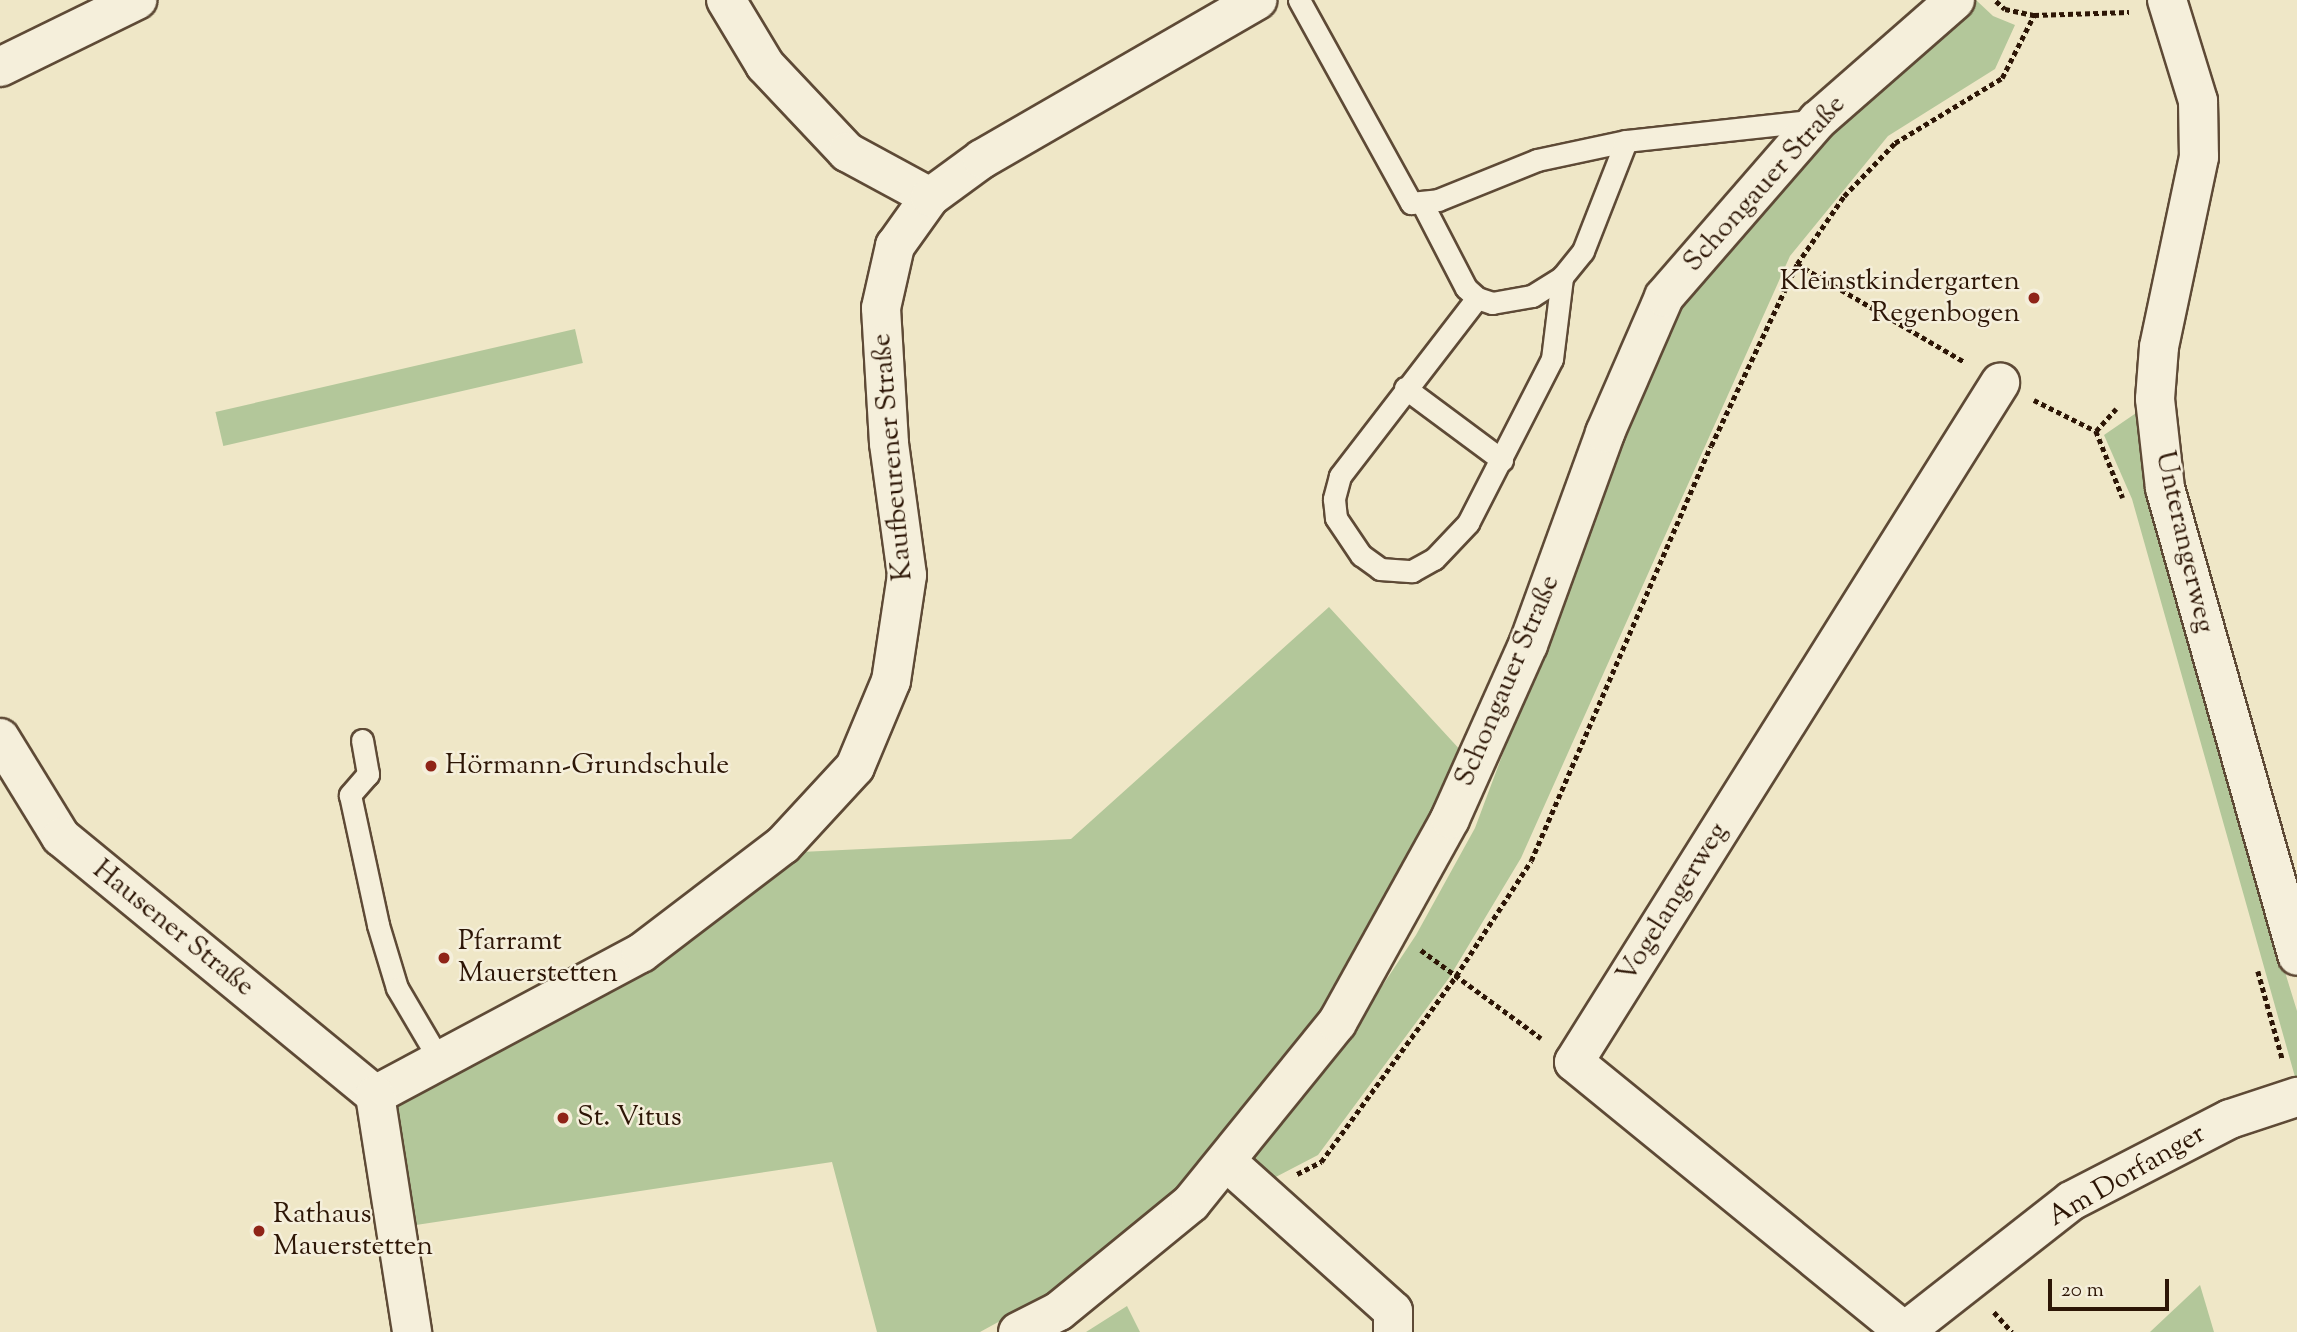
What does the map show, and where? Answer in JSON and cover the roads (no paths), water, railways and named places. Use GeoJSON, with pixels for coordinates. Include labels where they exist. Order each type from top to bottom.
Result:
{"type":"FeatureCollection","features":[{"type":"Feature","properties":{"kind":"street"},"geometry":{"type":"LineString","coordinates":[[0,67],[137,0]]}},
{"type":"Feature","properties":{"kind":"street"},"geometry":{"type":"LineString","coordinates":[[726,0],[765,65],[846,152],[930,197]]}},
{"type":"Feature","properties":{"kind":"street","name":"Kaufbeurener Straße"},"geometry":{"type":"LineString","coordinates":[[375,1095],[641,953],[783,845],[855,767],[891,681],[908,575],[889,443],[881,308],[895,246],[930,197],[982,159],[1257,0]]}},
{"type":"Feature","properties":{"kind":"street","name":"Schongauer Straße"},"geometry":{"type":"LineString","coordinates":[[1018,1332],[1069,1303],[1191,1203],[1227,1162],[1337,1023],[1450,819],[1528,645],[1605,433],[1664,296],[1818,120],[1955,0]]}},
{"type":"Feature","properties":{"kind":"street","name":"Unterangerweg"},"geometry":{"type":"LineString","coordinates":[[2152,4],[2198,101],[2199,157],[2159,347],[2154,398],[2165,488],[2297,956]]}},
{"type":"Feature","properties":{"kind":"street","name":"Vogelangerweg"},"geometry":{"type":"LineString","coordinates":[[1905,1332],[1574,1062],[2000,383]]}},
{"type":"Feature","properties":{"kind":"street","name":"Hausener Straße"},"geometry":{"type":"LineString","coordinates":[[0,738],[61,837],[375,1095]]}},
{"type":"Feature","properties":{"kind":"street"},"geometry":{"type":"LineString","coordinates":[[375,1095],[412,1332]]}},
{"type":"Feature","properties":{"kind":"street","name":"Am Dorfanger"},"geometry":{"type":"LineString","coordinates":[[1905,1332],[2071,1201],[2230,1119],[2295,1098]]}},
{"type":"Feature","properties":{"kind":"street"},"geometry":{"type":"LineString","coordinates":[[1227,1162],[1393,1311],[1392,1332]]}},
{"type":"Feature","properties":{"kind":"lane"},"geometry":{"type":"LineString","coordinates":[[1299,0],[1405,198],[1423,205],[1466,288],[1477,298],[1512,302],[1532,296],[1562,277],[1591,234],[1626,141]]}},
{"type":"Feature","properties":{"kind":"lane"},"geometry":{"type":"LineString","coordinates":[[1423,205],[1537,160],[1626,141],[1818,120]]}},
{"type":"Feature","properties":{"kind":"lane"},"geometry":{"type":"LineString","coordinates":[[1477,298],[1354,454],[1340,476],[1334,499],[1336,518],[1347,538],[1380,569],[1412,571],[1434,559],[1468,523],[1552,359],[1562,277]]}},
{"type":"Feature","properties":{"kind":"lane"},"geometry":{"type":"LineString","coordinates":[[1405,388],[1502,460]]}},
{"type":"Feature","properties":{"kind":"lane"},"geometry":{"type":"LineString","coordinates":[[362,740],[368,774],[350,795],[375,911],[397,988],[440,1061]]}},
{"type":"Feature","properties":{"kind":"place","name":"Kleinstkindergarten Regenbogen"},"geometry":{"type":"Point","coordinates":[2034,298]}},
{"type":"Feature","properties":{"kind":"place","name":"Hörmann-Grundschule"},"geometry":{"type":"Point","coordinates":[431,766]}},
{"type":"Feature","properties":{"kind":"place","name":"Pfarramt Mauerstetten"},"geometry":{"type":"Point","coordinates":[444,958]}},
{"type":"Feature","properties":{"kind":"place","name":"St. Vitus"},"geometry":{"type":"Point","coordinates":[563,1118]}},
{"type":"Feature","properties":{"kind":"place","name":"Rathaus Mauerstetten"},"geometry":{"type":"Point","coordinates":[259,1231]}}]}
